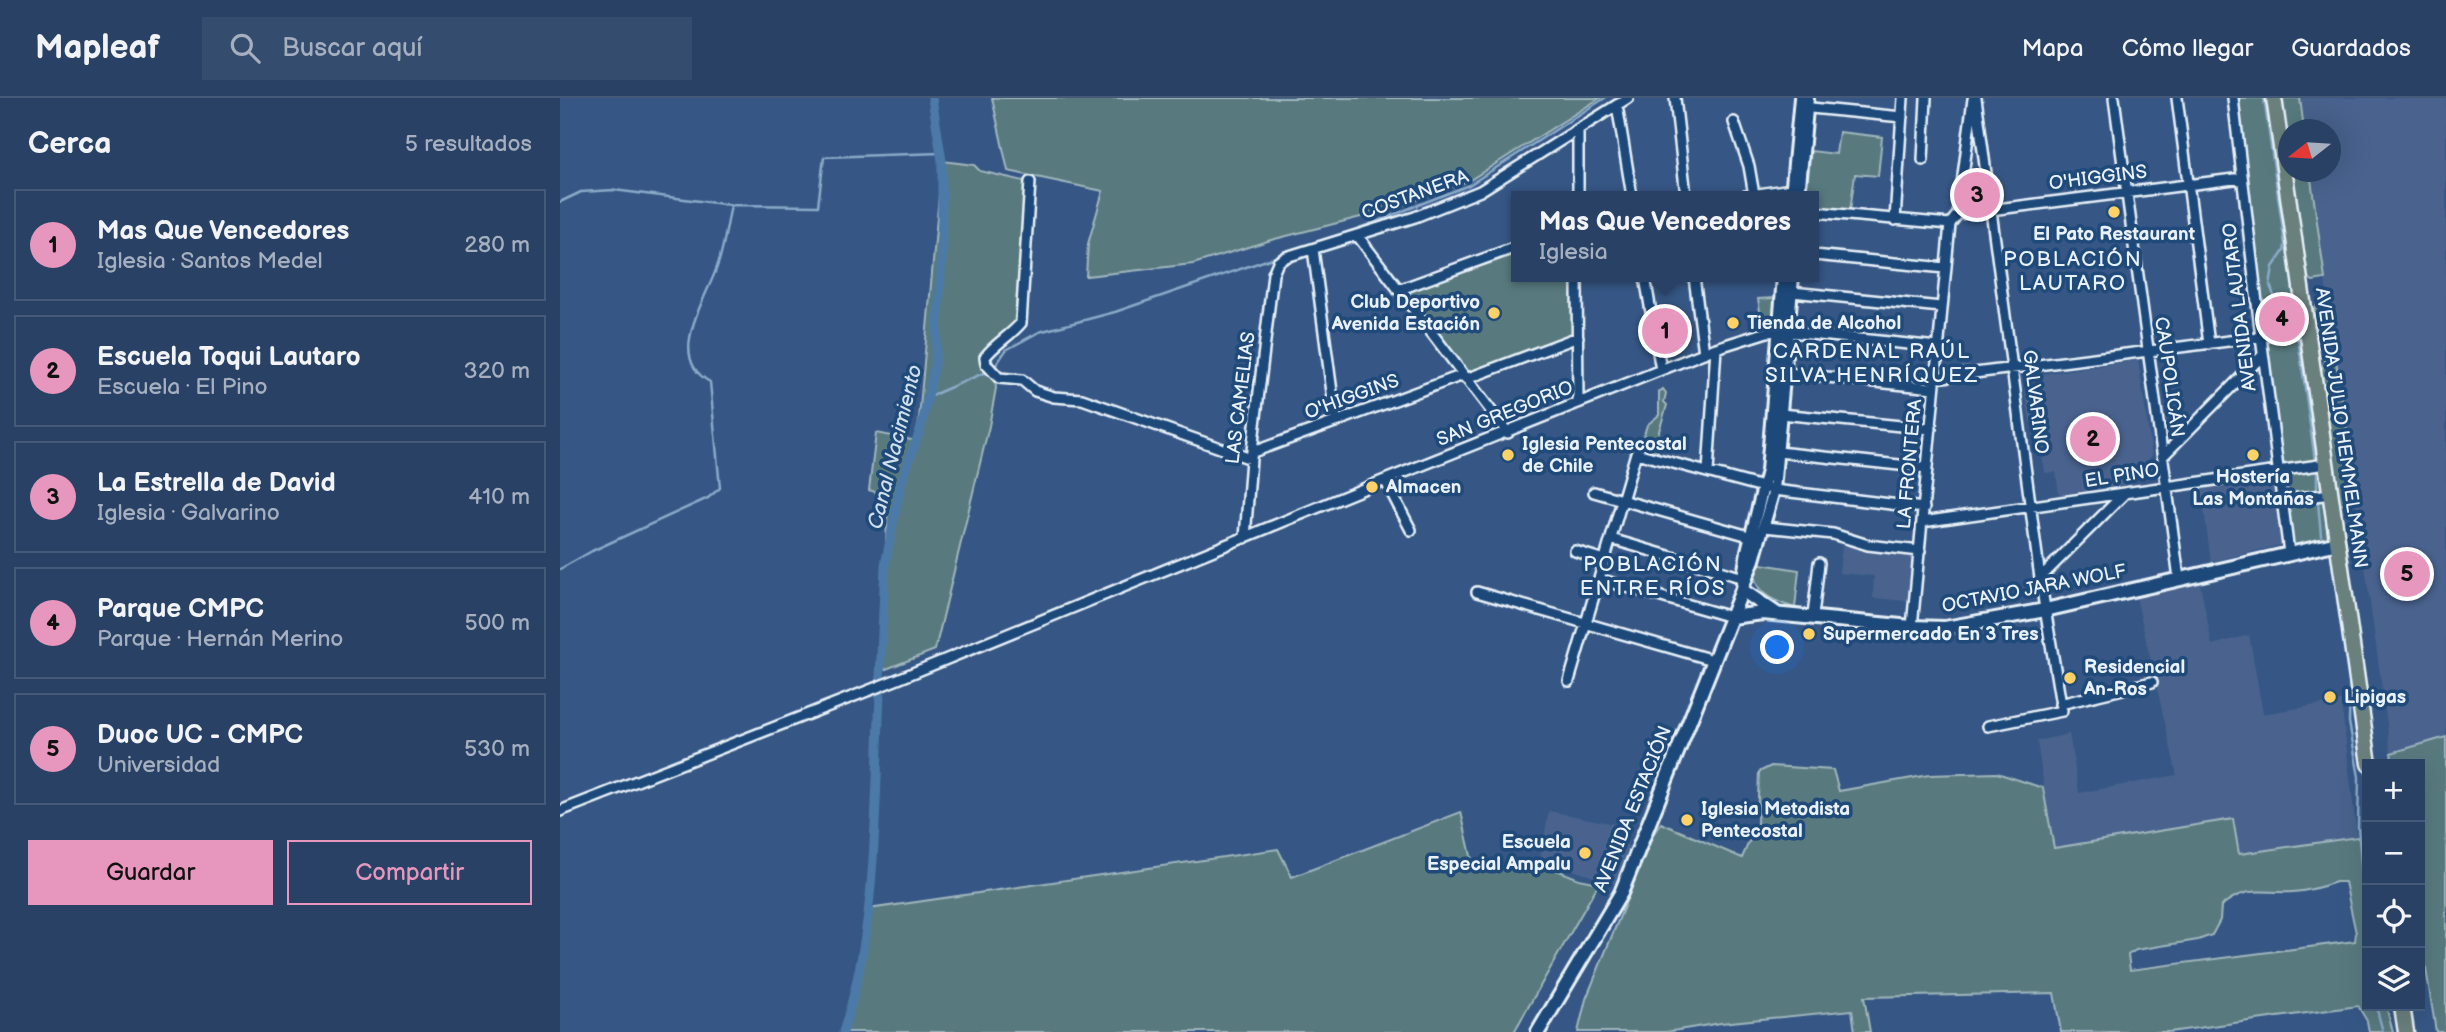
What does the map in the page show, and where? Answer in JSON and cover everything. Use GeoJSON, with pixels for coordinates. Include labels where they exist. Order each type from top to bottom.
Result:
{"type":"FeatureCollection","features":[{"type":"Feature","properties":{"kind":"highway","name":"AVENIDA JULIO HEMMELMANN"},"geometry":{"type":"LineString","coordinates":[[2274,98],[2368,759]]}},
{"type":"Feature","properties":{"kind":"highway"},"geometry":{"type":"LineString","coordinates":[[2403,1011],[2406,1032]]}},
{"type":"Feature","properties":{"kind":"main road","name":"OCTAVIO JARA WOLF"},"geometry":{"type":"LineString","coordinates":[[1731,617],[1754,613],[1777,614],[1945,628],[2045,610],[2338,543]]}},
{"type":"Feature","properties":{"kind":"main road"},"geometry":{"type":"LineString","coordinates":[[1744,582],[1777,614]]}},
{"type":"Feature","properties":{"kind":"main road","name":"AVENIDA ESTACIÓN"},"geometry":{"type":"LineString","coordinates":[[1538,1032],[1621,893],[1744,582]]}},
{"type":"Feature","properties":{"kind":"street","name":"COSTANERA"},"geometry":{"type":"LineString","coordinates":[[1278,262],[1286,257],[1447,206],[1480,191],[1628,98]]}},
{"type":"Feature","properties":{"kind":"street"},"geometry":{"type":"LineString","coordinates":[[1675,98],[1685,191]]}},
{"type":"Feature","properties":{"kind":"street"},"geometry":{"type":"LineString","coordinates":[[1895,220],[1903,98]]}},
{"type":"Feature","properties":{"kind":"street"},"geometry":{"type":"LineString","coordinates":[[1923,160],[1926,98]]}},
{"type":"Feature","properties":{"kind":"street","name":"GALVARINO"},"geometry":{"type":"LineString","coordinates":[[1975,98],[2040,578],[2061,707]]}},
{"type":"Feature","properties":{"kind":"street","name":"LA FRONTERA"},"geometry":{"type":"LineString","coordinates":[[1912,627],[1950,225],[1958,214],[1975,98]]}},
{"type":"Feature","properties":{"kind":"street","name":"CAUPOLICÁN"},"geometry":{"type":"LineString","coordinates":[[2114,98],[2179,579]]}},
{"type":"Feature","properties":{"kind":"street"},"geometry":{"type":"LineString","coordinates":[[2177,98],[2210,344]]}},
{"type":"Feature","properties":{"kind":"street","name":"AVENIDA LAUTARO"},"geometry":{"type":"LineString","coordinates":[[2233,98],[2289,553]]}},
{"type":"Feature","properties":{"kind":"street"},"geometry":{"type":"LineString","coordinates":[[1795,191],[1804,103],[1902,117]]}},
{"type":"Feature","properties":{"kind":"street"},"geometry":{"type":"LineString","coordinates":[[1617,105],[1631,191]]}},
{"type":"Feature","properties":{"kind":"street"},"geometry":{"type":"LineString","coordinates":[[1734,122],[1749,166],[1749,191]]}},
{"type":"Feature","properties":{"kind":"street"},"geometry":{"type":"LineString","coordinates":[[1578,129],[1578,191]]}},
{"type":"Feature","properties":{"kind":"street","name":"O'HIGGINS"},"geometry":{"type":"LineString","coordinates":[[1958,214],[2242,178]]}},
{"type":"Feature","properties":{"kind":"street"},"geometry":{"type":"LineString","coordinates":[[1030,182],[1021,323],[1012,334],[995,344],[985,357],[986,364],[999,378],[1022,380],[1035,391],[1054,397],[1082,399],[1252,456]]}},
{"type":"Feature","properties":{"kind":"street"},"geometry":{"type":"LineString","coordinates":[[1819,212],[1950,225]]}},
{"type":"Feature","properties":{"kind":"street"},"geometry":{"type":"LineString","coordinates":[[1357,235],[1508,433]]}},
{"type":"Feature","properties":{"kind":"street"},"geometry":{"type":"LineString","coordinates":[[1313,249],[1336,422]]}},
{"type":"Feature","properties":{"kind":"street"},"geometry":{"type":"LineString","coordinates":[[1398,290],[1511,249]]}},
{"type":"Feature","properties":{"kind":"street"},"geometry":{"type":"LineString","coordinates":[[1819,255],[1945,268]]}},
{"type":"Feature","properties":{"kind":"street","name":"LAS CAMELIAS"},"geometry":{"type":"LineString","coordinates":[[1245,538],[1273,274],[1278,262]]}},
{"type":"Feature","properties":{"kind":"street"},"geometry":{"type":"LineString","coordinates":[[1577,282],[1578,403]]}},
{"type":"Feature","properties":{"kind":"street"},"geometry":{"type":"LineString","coordinates":[[1646,282],[1661,370]]}},
{"type":"Feature","properties":{"kind":"street"},"geometry":{"type":"LineString","coordinates":[[1695,282],[1704,353]]}},
{"type":"Feature","properties":{"kind":"street","name":"AVENIDA ESTACIÓN"},"geometry":{"type":"LineString","coordinates":[[1759,534],[1769,489],[1767,471],[1781,372],[1783,282]]}},
{"type":"Feature","properties":{"kind":"street","name":"AVENIDA ESTACIÓN"},"geometry":{"type":"LineString","coordinates":[[1784,331],[1792,282]]}},
{"type":"Feature","properties":{"kind":"street"},"geometry":{"type":"LineString","coordinates":[[1791,292],[1941,307]]}},
{"type":"Feature","properties":{"kind":"street","name":"SAN GREGORIO"},"geometry":{"type":"LineString","coordinates":[[560,811],[911,674],[1716,348],[1767,332],[1784,331],[1938,347]]}},
{"type":"Feature","properties":{"kind":"street"},"geometry":{"type":"LineString","coordinates":[[1781,372],[1934,383],[2013,369],[2308,331]]}},
{"type":"Feature","properties":{"kind":"street","name":"O'HIGGINS"},"geometry":{"type":"LineString","coordinates":[[1252,456],[1336,422],[1577,337]]}},
{"type":"Feature","properties":{"kind":"street"},"geometry":{"type":"LineString","coordinates":[[1708,472],[1716,348]]}},
{"type":"Feature","properties":{"kind":"street"},"geometry":{"type":"LineString","coordinates":[[2162,456],[2263,355]]}},
{"type":"Feature","properties":{"kind":"street","name":"AVENIDA ESTACIÓN"},"geometry":{"type":"LineString","coordinates":[[1744,582],[1759,534],[1778,452],[1781,372]]}},
{"type":"Feature","properties":{"kind":"street"},"geometry":{"type":"LineString","coordinates":[[1781,414],[1931,429]]}},
{"type":"Feature","properties":{"kind":"street"},"geometry":{"type":"LineString","coordinates":[[1778,452],[1927,468]]}},
{"type":"Feature","properties":{"kind":"street"},"geometry":{"type":"LineString","coordinates":[[1569,681],[1636,453],[1769,489],[1924,508]]}},
{"type":"Feature","properties":{"kind":"street","name":"EL PINO"},"geometry":{"type":"LineString","coordinates":[[1922,522],[2326,464]]}},
{"type":"Feature","properties":{"kind":"street"},"geometry":{"type":"LineString","coordinates":[[1385,480],[1411,530]]}},
{"type":"Feature","properties":{"kind":"street"},"geometry":{"type":"LineString","coordinates":[[1594,492],[1759,534],[1833,534],[1868,545],[1920,551]]}},
{"type":"Feature","properties":{"kind":"street"},"geometry":{"type":"LineString","coordinates":[[2040,578],[2125,493]]}},
{"type":"Feature","properties":{"kind":"street"},"geometry":{"type":"LineString","coordinates":[[2283,500],[2331,494]]}},
{"type":"Feature","properties":{"kind":"street"},"geometry":{"type":"LineString","coordinates":[[1611,540],[1744,582]]}},
{"type":"Feature","properties":{"kind":"street"},"geometry":{"type":"LineString","coordinates":[[1575,551],[1604,560]]}},
{"type":"Feature","properties":{"kind":"street"},"geometry":{"type":"LineString","coordinates":[[1813,616],[1819,563]]}},
{"type":"Feature","properties":{"kind":"street"},"geometry":{"type":"LineString","coordinates":[[1598,579],[1731,617]]}},
{"type":"Feature","properties":{"kind":"street"},"geometry":{"type":"LineString","coordinates":[[1477,592],[1713,660]]}},
{"type":"Feature","properties":{"kind":"street"},"geometry":{"type":"LineString","coordinates":[[1988,726],[2152,682]]}},
{"type":"Feature","properties":{"kind":"shaded area"},"geometry":{"type":"Polygon","coordinates":[[[2300,98],[2446,98],[2446,737],[2391,753],[2311,182],[2341,182],[2341,119],[2303,119],[2300,98]]]}},
{"type":"Feature","properties":{"kind":"shaded area"},"geometry":{"type":"Polygon","coordinates":[[[2138,360],[2152,456],[2123,485],[2059,495],[2056,472],[2045,473],[2042,455],[2039,456],[2023,377],[2138,360]]]}},
{"type":"Feature","properties":{"kind":"shaded area"},"geometry":{"type":"Polygon","coordinates":[[[2274,477],[2284,544],[2211,562],[2201,487],[2274,477]]]}},
{"type":"Feature","properties":{"kind":"shaded area"},"geometry":{"type":"Polygon","coordinates":[[[1842,546],[1912,554],[1907,601],[1873,598],[1874,576],[1839,573],[1842,546]]]}},
{"type":"Feature","properties":{"kind":"shaded area"},"geometry":{"type":"Polygon","coordinates":[[[2199,578],[2212,645],[2249,635],[2263,714],[2341,701],[2357,837],[2238,854],[2233,819],[2053,848],[2037,741],[2069,734],[2079,793],[2177,775],[2135,592],[2199,578]]]}},
{"type":"Feature","properties":{"kind":"shaded area","name":"Escuela Especial Ampalu"},"geometry":{"type":"Polygon","coordinates":[[[1549,811],[1629,827],[1623,844],[1632,847],[1615,884],[1540,859],[1549,811]]]}},
{"type":"Feature","properties":{"kind":"green space"},"geometry":{"type":"Polygon","coordinates":[[[992,98],[1600,98],[1470,180],[1392,209],[1271,240],[1193,264],[1086,276],[1088,244],[1103,191],[1008,171],[992,98]]]}},
{"type":"Feature","properties":{"kind":"green space"},"geometry":{"type":"Polygon","coordinates":[[[2237,98],[2266,98],[2330,541],[2293,546],[2237,98]]]}},
{"type":"Feature","properties":{"kind":"green space"},"geometry":{"type":"Polygon","coordinates":[[[2279,98],[2300,98],[2303,119],[2282,119],[2279,98]]]}},
{"type":"Feature","properties":{"kind":"green space"},"geometry":{"type":"Polygon","coordinates":[[[1839,132],[1882,137],[1878,176],[1855,174],[1850,211],[1819,207],[1819,191],[1807,191],[1811,151],[1836,154],[1839,132]]]}},
{"type":"Feature","properties":{"kind":"green space"},"geometry":{"type":"Polygon","coordinates":[[[942,161],[974,165],[980,171],[1028,182],[1014,325],[990,344],[996,388],[935,650],[881,671],[888,496],[869,490],[876,433],[917,441],[942,161]]]}},
{"type":"Feature","properties":{"kind":"green space"},"geometry":{"type":"Polygon","coordinates":[[[2291,182],[2311,182],[2325,279],[2313,281],[2305,276],[2291,182]]]}},
{"type":"Feature","properties":{"kind":"green space","name":"Club Deportivo Avenida Estación"},"geometry":{"type":"Polygon","coordinates":[[[1511,256],[1511,282],[1577,282],[1573,335],[1468,372],[1407,292],[1511,256]]]}},
{"type":"Feature","properties":{"kind":"green space"},"geometry":{"type":"Polygon","coordinates":[[[1774,298],[1775,318],[1762,323],[1758,299],[1774,298]]]}},
{"type":"Feature","properties":{"kind":"green space"},"geometry":{"type":"Polygon","coordinates":[[[2327,303],[2358,502],[2340,504],[2320,374],[2326,359],[2321,323],[2316,319],[2314,309],[2327,303]]]}},
{"type":"Feature","properties":{"kind":"green space"},"geometry":{"type":"Polygon","coordinates":[[[1663,389],[1666,393],[1664,402],[1667,405],[1659,431],[1658,452],[1640,447],[1647,425],[1659,415],[1659,392],[1663,389]]]}},
{"type":"Feature","properties":{"kind":"green space"},"geometry":{"type":"Polygon","coordinates":[[[1755,563],[1799,570],[1795,608],[1764,594],[1756,581],[1755,563]]]}},
{"type":"Feature","properties":{"kind":"green space"},"geometry":{"type":"Polygon","coordinates":[[[2446,737],[2446,1032],[2436,1032],[2425,963],[2425,759],[2392,759],[2391,753],[2446,737]]]}},
{"type":"Feature","properties":{"kind":"green space"},"geometry":{"type":"Polygon","coordinates":[[[1771,766],[1833,770],[1839,791],[1929,775],[1997,773],[2043,788],[2054,848],[2233,819],[2239,854],[2357,837],[2362,844],[2362,1011],[2387,1011],[2393,1032],[2369,1032],[2367,1021],[2358,1006],[2169,1032],[2061,1032],[2054,993],[1864,997],[1870,1032],[1855,1032],[1852,1010],[1721,1023],[1666,1032],[1578,1032],[1586,999],[1654,833],[1661,823],[1742,858],[1757,823],[1759,772],[1771,766]],[[2336,882],[2299,891],[2247,892],[2221,906],[2220,920],[2212,935],[2198,940],[2136,950],[2128,955],[2130,970],[2355,941],[2356,933],[2345,882],[2336,882]]]}},
{"type":"Feature","properties":{"kind":"green space"},"geometry":{"type":"Polygon","coordinates":[[[1461,812],[1474,869],[1544,865],[1579,879],[1599,883],[1514,1032],[843,1032],[852,1005],[869,909],[1278,849],[1292,877],[1461,812]]]}},
{"type":"Feature","properties":{"kind":"waterway","name":"Canal Nacimiento"},"geometry":{"type":"LineString","coordinates":[[880,678],[885,565],[901,484],[922,424],[935,364],[942,258],[942,161],[932,98]]}},
{"type":"Feature","properties":{"kind":"waterway"},"geometry":{"type":"LineString","coordinates":[[1342,235],[1469,185],[1605,98]]}},
{"type":"Feature","properties":{"kind":"waterway"},"geometry":{"type":"LineString","coordinates":[[2264,98],[2285,245],[2273,267],[2270,285],[2276,301],[2291,311],[2296,328]]}},
{"type":"Feature","properties":{"kind":"waterway"},"geometry":{"type":"LineString","coordinates":[[560,202],[581,192],[614,190],[731,205],[818,206],[824,157],[941,153]]}},
{"type":"Feature","properties":{"kind":"waterway"},"geometry":{"type":"LineString","coordinates":[[560,569],[592,551],[708,498],[720,488],[710,382],[697,371],[690,358],[689,343],[720,257],[731,205]]}},
{"type":"Feature","properties":{"kind":"waterway"},"geometry":{"type":"LineString","coordinates":[[996,365],[1006,350],[1039,332],[1115,312],[1325,240]]}},
{"type":"Feature","properties":{"kind":"waterway"},"geometry":{"type":"LineString","coordinates":[[2298,337],[2315,461]]}},
{"type":"Feature","properties":{"kind":"waterway"},"geometry":{"type":"LineString","coordinates":[[928,397],[986,372]]}},
{"type":"Feature","properties":{"kind":"waterway"},"geometry":{"type":"LineString","coordinates":[[2317,470],[2317,491]]}},
{"type":"Feature","properties":{"kind":"waterway"},"geometry":{"type":"LineString","coordinates":[[2318,502],[2321,536]]}},
{"type":"Feature","properties":{"kind":"waterway"},"geometry":{"type":"LineString","coordinates":[[2333,566],[2336,579]]}},
{"type":"Feature","properties":{"kind":"waterway"},"geometry":{"type":"LineString","coordinates":[[2343,636],[2346,654]]}},
{"type":"Feature","properties":{"kind":"waterway"},"geometry":{"type":"LineString","coordinates":[[2350,684],[2349,722],[2359,777],[2358,827],[2363,885]]}},
{"type":"Feature","properties":{"kind":"waterway","name":"Canal Nacimiento"},"geometry":{"type":"LineString","coordinates":[[843,1032],[863,950],[869,907],[880,693]]}},
{"type":"Feature","properties":{"kind":"waterway"},"geometry":{"type":"LineString","coordinates":[[2377,1011],[2383,1032]]}},
{"type":"Feature","properties":{"kind":"place","name":"La Estrella de David"},"geometry":{"type":"Point","coordinates":[1977,195]}},
{"type":"Feature","properties":{"kind":"place","name":"El Pato Restaurant"},"geometry":{"type":"Point","coordinates":[2114,212]}},
{"type":"Feature","properties":{"kind":"place","name":"Club Deportivo Avenida Estación"},"geometry":{"type":"Point","coordinates":[1494,313]}},
{"type":"Feature","properties":{"kind":"place","name":"Parque CMPC"},"geometry":{"type":"Point","coordinates":[2282,319]}},
{"type":"Feature","properties":{"kind":"place","name":"Tienda de Alcohol"},"geometry":{"type":"Point","coordinates":[1733,323]}},
{"type":"Feature","properties":{"kind":"place","name":"Mas Que Vencedores"},"geometry":{"type":"Point","coordinates":[1665,331]}},
{"type":"Feature","properties":{"kind":"place","name":"Escuela Toqui Lautaro"},"geometry":{"type":"Point","coordinates":[2093,439]}},
{"type":"Feature","properties":{"kind":"place","name":"Iglesia Pentecostal de Chile"},"geometry":{"type":"Point","coordinates":[1508,455]}},
{"type":"Feature","properties":{"kind":"place","name":"Hostería Las Montañas"},"geometry":{"type":"Point","coordinates":[2253,455]}},
{"type":"Feature","properties":{"kind":"place","name":"Almacen"},"geometry":{"type":"Point","coordinates":[1372,487]}},
{"type":"Feature","properties":{"kind":"place","name":"Duoc UC - CMPC"},"geometry":{"type":"Point","coordinates":[2407,574]}},
{"type":"Feature","properties":{"kind":"place","name":"Supermercado En 3 Tres"},"geometry":{"type":"Point","coordinates":[1809,634]}},
{"type":"Feature","properties":{"kind":"place","name":"Residencial An-Ros"},"geometry":{"type":"Point","coordinates":[2070,678]}},
{"type":"Feature","properties":{"kind":"place","name":"Lipigas"},"geometry":{"type":"Point","coordinates":[2330,697]}},
{"type":"Feature","properties":{"kind":"place","name":"Iglesia Metodista Pentecostal"},"geometry":{"type":"Point","coordinates":[1687,820]}},
{"type":"Feature","properties":{"kind":"place","name":"Escuela Especial Ampalu"},"geometry":{"type":"Point","coordinates":[1585,853]}},
{"type":"Feature","properties":{"kind":"district","name":"POBLACIÓN LAUTARO"},"geometry":{"type":"Point","coordinates":[2073,271]}},
{"type":"Feature","properties":{"kind":"district","name":"CARDENAL RAÚL SILVA HENRÍQUEZ"},"geometry":{"type":"Point","coordinates":[1872,363]}},
{"type":"Feature","properties":{"kind":"district","name":"POBLACIÓN ENTRE RÍOS"},"geometry":{"type":"Point","coordinates":[1653,576]}}]}
